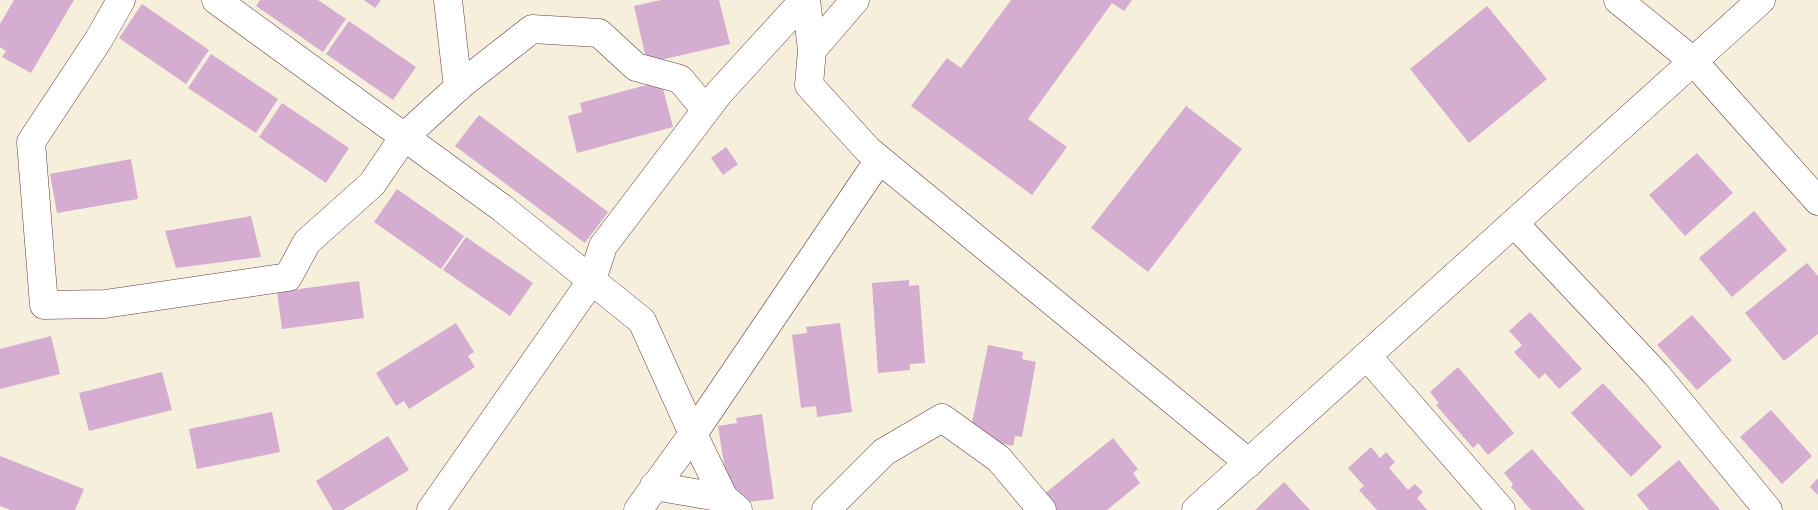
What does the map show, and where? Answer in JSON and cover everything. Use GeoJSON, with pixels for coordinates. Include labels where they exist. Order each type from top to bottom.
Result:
{"type":"FeatureCollection","features":[{"type":"Feature","properties":{"kind":"street"},"geometry":{"type":"LineString","coordinates":[[121,0],[99,39],[31,142],[44,305],[105,304],[288,277],[307,242],[372,184],[404,137],[458,88],[532,29],[599,33],[636,67],[680,79],[706,110]]}},
{"type":"Feature","properties":{"kind":"street"},"geometry":{"type":"LineString","coordinates":[[216,0],[502,208],[642,321],[692,434],[731,504]]}},
{"type":"Feature","properties":{"kind":"street"},"geometry":{"type":"LineString","coordinates":[[448,0],[458,88]]}},
{"type":"Feature","properties":{"kind":"street"},"geometry":{"type":"LineString","coordinates":[[805,0],[812,50],[810,85],[868,150],[1249,463]]}},
{"type":"Feature","properties":{"kind":"street"},"geometry":{"type":"LineString","coordinates":[[431,510],[592,280],[603,246],[719,93],[805,0]]}},
{"type":"Feature","properties":{"kind":"street"},"geometry":{"type":"LineString","coordinates":[[812,50],[854,0]]}},
{"type":"Feature","properties":{"kind":"street"},"geometry":{"type":"LineString","coordinates":[[1618,0],[1693,61],[1818,201]]}},
{"type":"Feature","properties":{"kind":"street"},"geometry":{"type":"LineString","coordinates":[[1196,510],[1761,0]]}},
{"type":"Feature","properties":{"kind":"street"},"geometry":{"type":"LineString","coordinates":[[638,510],[879,160]]}},
{"type":"Feature","properties":{"kind":"street"},"geometry":{"type":"LineString","coordinates":[[1514,223],[1656,374],[1768,510]]}},
{"type":"Feature","properties":{"kind":"street"},"geometry":{"type":"LineString","coordinates":[[1367,356],[1501,510]]}},
{"type":"Feature","properties":{"kind":"street"},"geometry":{"type":"LineString","coordinates":[[826,510],[884,452],[942,418],[999,459],[1042,510]]}},
{"type":"Feature","properties":{"kind":"street"},"geometry":{"type":"LineString","coordinates":[[654,486],[731,504]]}},
{"type":"Feature","properties":{"kind":"building"},"geometry":{"type":"Polygon","coordinates":[[[14,0],[74,0],[31,73],[2,57],[6,51],[0,47],[0,24],[14,0]]]}},
{"type":"Feature","properties":{"kind":"building"},"geometry":{"type":"Polygon","coordinates":[[[260,0],[318,0],[346,19],[323,52],[256,6],[260,0]]]}},
{"type":"Feature","properties":{"kind":"building"},"geometry":{"type":"Polygon","coordinates":[[[364,0],[381,0],[375,8],[364,0]]]}},
{"type":"Feature","properties":{"kind":"building"},"geometry":{"type":"Polygon","coordinates":[[[661,0],[719,0],[730,44],[647,63],[634,6],[661,0]]]}},
{"type":"Feature","properties":{"kind":"building"},"geometry":{"type":"Polygon","coordinates":[[[1011,0],[1132,0],[1124,11],[1112,3],[1028,119],[1067,147],[1032,195],[911,106],[947,58],[961,68],[1011,0]]]}},
{"type":"Feature","properties":{"kind":"building"},"geometry":{"type":"Polygon","coordinates":[[[142,4],[209,50],[186,84],[119,38],[142,4]]]}},
{"type":"Feature","properties":{"kind":"building"},"geometry":{"type":"Polygon","coordinates":[[[1487,6],[1547,79],[1469,143],[1410,69],[1487,6]]]}},
{"type":"Feature","properties":{"kind":"building"},"geometry":{"type":"Polygon","coordinates":[[[349,21],[416,67],[393,100],[326,54],[349,21]]]}},
{"type":"Feature","properties":{"kind":"building"},"geometry":{"type":"Polygon","coordinates":[[[211,54],[278,99],[256,133],[188,88],[211,54]]]}},
{"type":"Feature","properties":{"kind":"building"},"geometry":{"type":"Polygon","coordinates":[[[661,81],[673,127],[577,153],[568,116],[582,112],[580,103],[661,81]]]}},
{"type":"Feature","properties":{"kind":"building"},"geometry":{"type":"Polygon","coordinates":[[[282,103],[349,148],[326,183],[259,137],[282,103]]]}},
{"type":"Feature","properties":{"kind":"building"},"geometry":{"type":"Polygon","coordinates":[[[1186,106],[1242,149],[1148,272],[1091,228],[1186,106]]]}},
{"type":"Feature","properties":{"kind":"building"},"geometry":{"type":"Polygon","coordinates":[[[479,115],[608,212],[585,243],[455,146],[479,115]]]}},
{"type":"Feature","properties":{"kind":"building"},"geometry":{"type":"Polygon","coordinates":[[[726,147],[738,164],[723,175],[711,158],[726,147]]]}},
{"type":"Feature","properties":{"kind":"building"},"geometry":{"type":"Polygon","coordinates":[[[1697,153],[1733,193],[1685,236],[1649,195],[1697,153]]]}},
{"type":"Feature","properties":{"kind":"building"},"geometry":{"type":"Polygon","coordinates":[[[131,159],[138,199],[57,213],[50,174],[131,159]]]}},
{"type":"Feature","properties":{"kind":"building"},"geometry":{"type":"Polygon","coordinates":[[[397,189],[464,236],[441,269],[374,222],[397,189]]]}},
{"type":"Feature","properties":{"kind":"building"},"geometry":{"type":"Polygon","coordinates":[[[1754,211],[1787,250],[1732,297],[1699,258],[1754,211]]]}},
{"type":"Feature","properties":{"kind":"building"},"geometry":{"type":"Polygon","coordinates":[[[251,216],[261,257],[176,268],[165,231],[251,216]]]}},
{"type":"Feature","properties":{"kind":"building"},"geometry":{"type":"Polygon","coordinates":[[[466,237],[533,283],[510,316],[443,270],[466,237]]]}},
{"type":"Feature","properties":{"kind":"building"},"geometry":{"type":"Polygon","coordinates":[[[1807,263],[1818,276],[1818,334],[1784,361],[1745,313],[1807,263]]]}},
{"type":"Feature","properties":{"kind":"building"},"geometry":{"type":"Polygon","coordinates":[[[909,280],[909,286],[919,285],[925,363],[910,364],[910,370],[878,373],[872,283],[909,280]]]}},
{"type":"Feature","properties":{"kind":"building"},"geometry":{"type":"Polygon","coordinates":[[[359,281],[364,318],[282,329],[277,292],[359,281]]]}},
{"type":"Feature","properties":{"kind":"building"},"geometry":{"type":"Polygon","coordinates":[[[1530,312],[1582,369],[1559,389],[1545,373],[1539,379],[1514,352],[1522,345],[1509,331],[1530,312]]]}},
{"type":"Feature","properties":{"kind":"building"},"geometry":{"type":"Polygon","coordinates":[[[1692,315],[1732,360],[1697,390],[1657,345],[1692,315]]]}},
{"type":"Feature","properties":{"kind":"building"},"geometry":{"type":"Polygon","coordinates":[[[456,323],[474,352],[468,356],[475,367],[409,409],[404,401],[396,406],[376,373],[456,323]]]}},
{"type":"Feature","properties":{"kind":"building"},"geometry":{"type":"Polygon","coordinates":[[[840,323],[852,412],[817,417],[816,406],[801,408],[792,335],[807,333],[806,327],[840,323]]]}},
{"type":"Feature","properties":{"kind":"building"},"geometry":{"type":"Polygon","coordinates":[[[51,336],[60,374],[0,389],[0,349],[51,336]]]}},
{"type":"Feature","properties":{"kind":"building"},"geometry":{"type":"Polygon","coordinates":[[[988,345],[1023,352],[1022,359],[1036,362],[1022,437],[1015,436],[1013,446],[969,437],[988,345]]]}},
{"type":"Feature","properties":{"kind":"building"},"geometry":{"type":"Polygon","coordinates":[[[1458,367],[1514,433],[1488,455],[1478,443],[1473,448],[1436,405],[1439,403],[1430,392],[1458,367]]]}},
{"type":"Feature","properties":{"kind":"building"},"geometry":{"type":"Polygon","coordinates":[[[162,372],[172,410],[89,431],[79,393],[162,372]]]}},
{"type":"Feature","properties":{"kind":"building"},"geometry":{"type":"Polygon","coordinates":[[[1603,383],[1662,447],[1631,477],[1571,413],[1603,383]]]}},
{"type":"Feature","properties":{"kind":"building"},"geometry":{"type":"Polygon","coordinates":[[[1771,410],[1812,456],[1782,484],[1740,437],[1771,410]]]}},
{"type":"Feature","properties":{"kind":"building"},"geometry":{"type":"Polygon","coordinates":[[[272,412],[280,452],[197,469],[189,429],[272,412]]]}},
{"type":"Feature","properties":{"kind":"building"},"geometry":{"type":"Polygon","coordinates":[[[762,414],[774,499],[740,503],[729,495],[718,426],[737,423],[736,418],[762,414]]]}},
{"type":"Feature","properties":{"kind":"building"},"geometry":{"type":"Polygon","coordinates":[[[388,436],[409,470],[343,510],[333,510],[316,481],[388,436]]]}},
{"type":"Feature","properties":{"kind":"building"},"geometry":{"type":"Polygon","coordinates":[[[1113,438],[1138,469],[1133,473],[1140,483],[1107,510],[1055,510],[1043,495],[1113,438]]]}},
{"type":"Feature","properties":{"kind":"building"},"geometry":{"type":"Polygon","coordinates":[[[1371,447],[1380,458],[1386,452],[1395,462],[1389,468],[1408,490],[1415,484],[1423,492],[1417,498],[1427,510],[1377,510],[1359,490],[1364,486],[1348,468],[1371,447]]]}},
{"type":"Feature","properties":{"kind":"building"},"geometry":{"type":"Polygon","coordinates":[[[1532,449],[1585,510],[1531,510],[1511,487],[1513,484],[1504,473],[1532,449]]]}},
{"type":"Feature","properties":{"kind":"building"},"geometry":{"type":"Polygon","coordinates":[[[0,456],[84,489],[75,510],[11,510],[0,506],[0,456]]]}},
{"type":"Feature","properties":{"kind":"building"},"geometry":{"type":"Polygon","coordinates":[[[1679,460],[1720,510],[1649,510],[1637,495],[1679,460]]]}},
{"type":"Feature","properties":{"kind":"building"},"geometry":{"type":"Polygon","coordinates":[[[1818,478],[1818,495],[1810,487],[1818,478]]]}},
{"type":"Feature","properties":{"kind":"building"},"geometry":{"type":"Polygon","coordinates":[[[1284,482],[1310,510],[1255,510],[1284,482]]]}}]}
